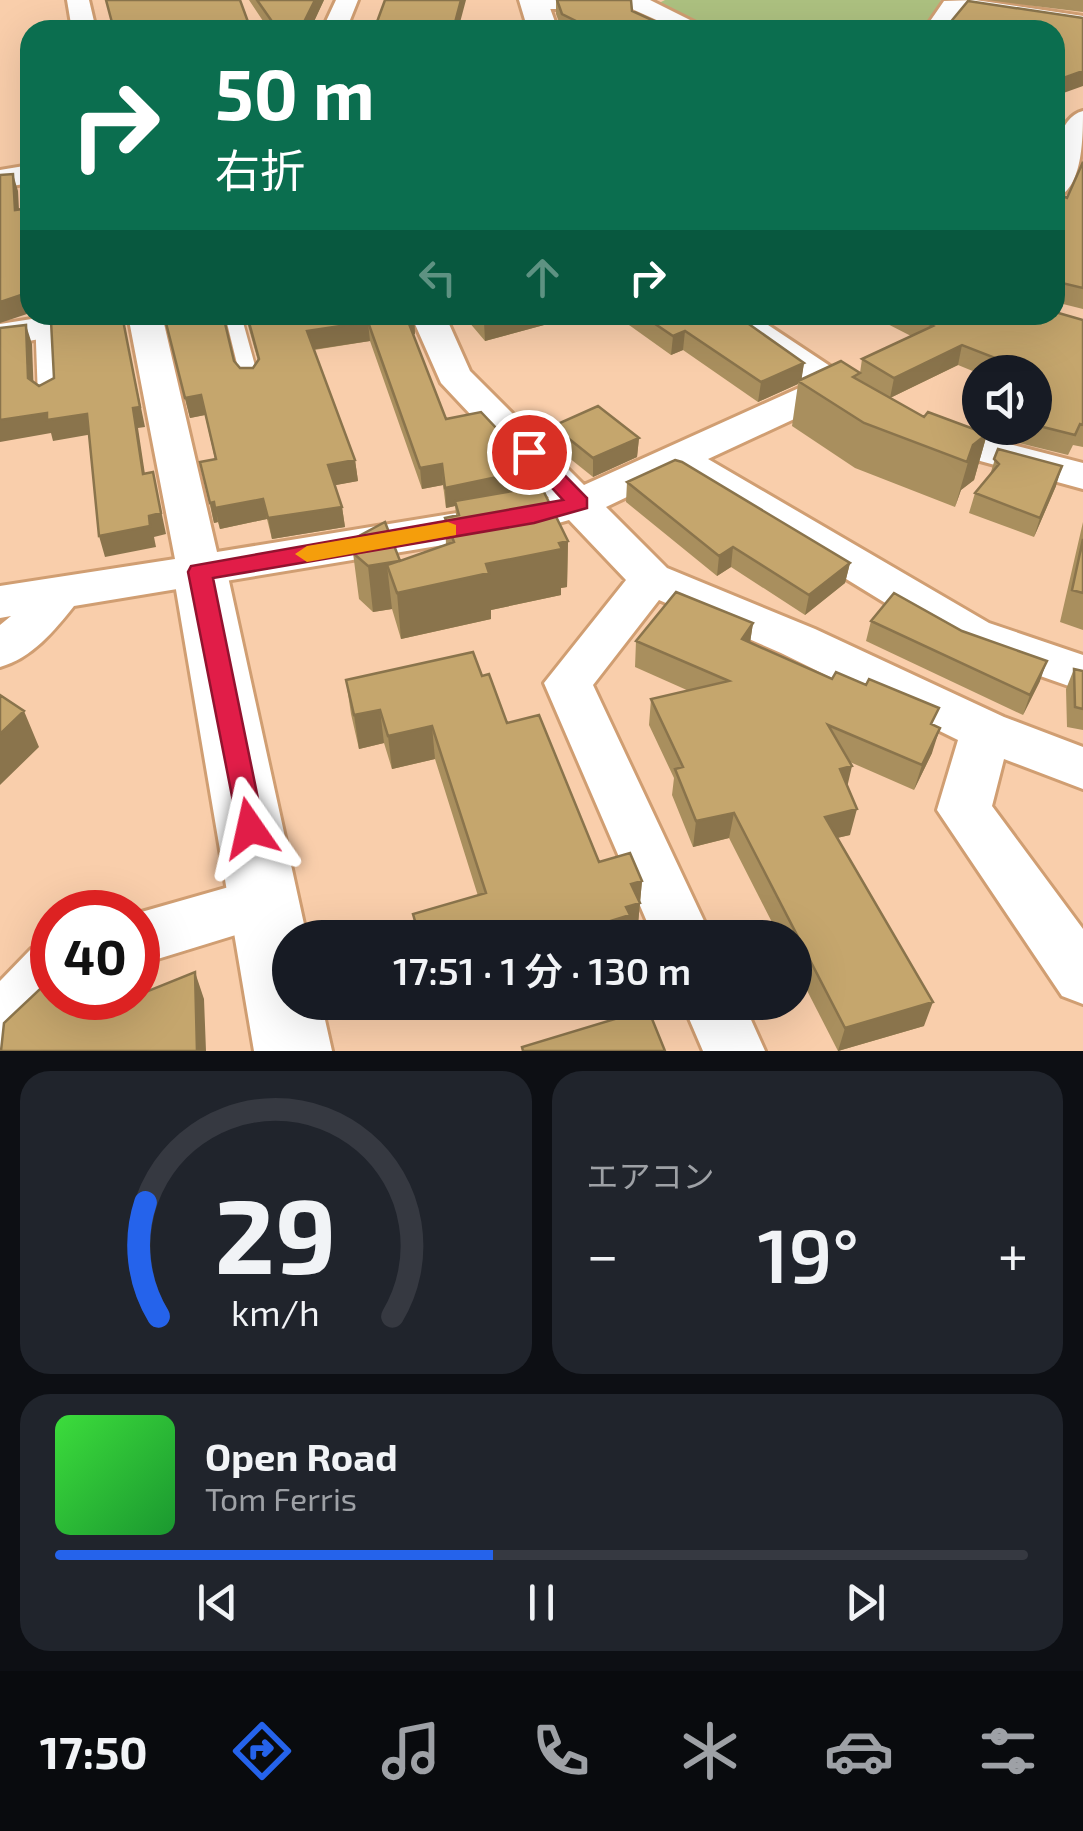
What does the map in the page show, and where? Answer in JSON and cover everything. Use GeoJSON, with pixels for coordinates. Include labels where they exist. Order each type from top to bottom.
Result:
{"type":"FeatureCollection","features":[{"type":"Feature","properties":{"kind":"street"},"geometry":{"type":"LineString","coordinates":[[534,1],[636,2],[676,20]]}},
{"type":"Feature","properties":{"kind":"street"},"geometry":{"type":"LineString","coordinates":[[943,20],[952,6],[963,5],[1063,20]]}},
{"type":"Feature","properties":{"kind":"street"},"geometry":{"type":"LineString","coordinates":[[1065,164],[1083,120]]}},
{"type":"Feature","properties":{"kind":"street"},"geometry":{"type":"LineString","coordinates":[[0,335],[33,325]]}},
{"type":"Feature","properties":{"kind":"street"},"geometry":{"type":"LineString","coordinates":[[147,325],[200,572],[293,1051]]}},
{"type":"Feature","properties":{"kind":"street"},"geometry":{"type":"LineString","coordinates":[[432,325],[454,375],[651,579],[814,648],[986,731],[1083,768]]}},
{"type":"Feature","properties":{"kind":"street"},"geometry":{"type":"LineString","coordinates":[[745,325],[904,428],[1083,476]]}},
{"type":"Feature","properties":{"kind":"street"},"geometry":{"type":"LineString","coordinates":[[0,602],[534,516],[579,503],[675,457],[862,403]]}},
{"type":"Feature","properties":{"kind":"street"},"geometry":{"type":"LineString","coordinates":[[675,457],[973,635],[1083,673]]}},
{"type":"Feature","properties":{"kind":"street"},"geometry":{"type":"LineString","coordinates":[[651,579],[568,684],[675,920]]}},
{"type":"Feature","properties":{"kind":"street"},"geometry":{"type":"LineString","coordinates":[[0,650],[37,620],[58,593]]}},
{"type":"Feature","properties":{"kind":"street"},"geometry":{"type":"LineString","coordinates":[[986,731],[964,810],[1083,977]]}},
{"type":"Feature","properties":{"kind":"street"},"geometry":{"type":"LineString","coordinates":[[160,933],[264,902]]}},
{"type":"Feature","properties":{"kind":"street"},"geometry":{"type":"LineString","coordinates":[[0,1024],[30,992]]}},
{"type":"Feature","properties":{"kind":"street"},"geometry":{"type":"LineString","coordinates":[[720,1020],[734,1051]]}},
{"type":"Feature","properties":{"kind":"lane"},"geometry":{"type":"LineString","coordinates":[[43,325],[47,398]]}},
{"type":"Feature","properties":{"kind":"lane"},"geometry":{"type":"LineString","coordinates":[[236,325],[250,380]]}},
{"type":"Feature","properties":{"kind":"green space"},"geometry":{"type":"Polygon","coordinates":[[[665,0],[944,2],[931,20],[687,20],[655,5],[665,0]]]}},
{"type":"Feature","properties":{"kind":"building"},"geometry":{"type":"Polygon","coordinates":[[[106,0],[240,0],[247,20],[111,20],[106,0]]]}},
{"type":"Feature","properties":{"kind":"building"},"geometry":{"type":"Polygon","coordinates":[[[257,0],[315,0],[305,20],[271,20],[257,0]]]}},
{"type":"Feature","properties":{"kind":"building"},"geometry":{"type":"Polygon","coordinates":[[[385,0],[461,0],[456,20],[378,20],[385,0]]]}},
{"type":"Feature","properties":{"kind":"building"},"geometry":{"type":"Polygon","coordinates":[[[557,0],[631,0],[632,11],[652,20],[574,20],[562,14],[557,0]]]}},
{"type":"Feature","properties":{"kind":"building"},"geometry":{"type":"Polygon","coordinates":[[[968,1],[1083,18],[1083,71],[1065,77],[1065,20],[952,20],[968,1]]]}},
{"type":"Feature","properties":{"kind":"building"},"geometry":{"type":"Polygon","coordinates":[[[1083,162],[1083,288],[1065,284],[1067,198],[1083,162]]]}},
{"type":"Feature","properties":{"kind":"building"},"geometry":{"type":"Polygon","coordinates":[[[13,174],[15,210],[20,209],[20,295],[0,302],[0,175],[13,174]]]}},
{"type":"Feature","properties":{"kind":"building"},"geometry":{"type":"Polygon","coordinates":[[[1065,315],[1083,320],[1083,425],[1075,435],[1052,429],[1052,355],[988,355],[962,345],[894,378],[862,359],[931,325],[1065,325],[1065,315]]]}},
{"type":"Feature","properties":{"kind":"building"},"geometry":{"type":"Polygon","coordinates":[[[26,325],[28,378],[39,386],[54,378],[51,325],[124,325],[140,407],[133,408],[143,474],[153,472],[161,513],[149,516],[150,526],[99,536],[87,414],[47,420],[47,413],[0,420],[0,328],[26,325]]]}},
{"type":"Feature","properties":{"kind":"building"},"geometry":{"type":"Polygon","coordinates":[[[167,325],[225,325],[234,361],[240,368],[253,368],[259,359],[250,325],[348,325],[307,331],[355,460],[328,465],[342,507],[268,518],[263,499],[215,508],[214,502],[210,503],[200,462],[216,459],[201,395],[185,398],[167,325]]]}},
{"type":"Feature","properties":{"kind":"building"},"geometry":{"type":"Polygon","coordinates":[[[369,325],[409,325],[446,419],[481,412],[535,469],[445,488],[442,464],[420,468],[369,325]]]}},
{"type":"Feature","properties":{"kind":"building"},"geometry":{"type":"Polygon","coordinates":[[[657,325],[750,325],[804,363],[761,382],[685,331],[673,336],[657,325]]]}},
{"type":"Feature","properties":{"kind":"building"},"geometry":{"type":"Polygon","coordinates":[[[841,361],[860,373],[853,377],[924,417],[928,412],[962,425],[962,445],[973,445],[967,462],[864,423],[798,381],[841,361]]]}},
{"type":"Feature","properties":{"kind":"building"},"geometry":{"type":"Polygon","coordinates":[[[598,406],[639,438],[593,458],[553,426],[598,406]]]}},
{"type":"Feature","properties":{"kind":"building"},"geometry":{"type":"Polygon","coordinates":[[[998,449],[1062,466],[1040,518],[975,493],[999,464],[994,459],[998,449]]]}},
{"type":"Feature","properties":{"kind":"building"},"geometry":{"type":"Polygon","coordinates":[[[675,460],[850,563],[809,595],[733,547],[719,556],[627,482],[675,460]]]}},
{"type":"Feature","properties":{"kind":"building"},"geometry":{"type":"Polygon","coordinates":[[[541,486],[568,541],[559,543],[562,549],[486,564],[489,573],[397,593],[387,565],[399,561],[368,566],[353,553],[357,537],[385,522],[400,561],[454,542],[445,518],[459,515],[455,501],[541,486]]]}},
{"type":"Feature","properties":{"kind":"building"},"geometry":{"type":"Polygon","coordinates":[[[1083,539],[1083,593],[1072,590],[1083,539]]]}},
{"type":"Feature","properties":{"kind":"building"},"geometry":{"type":"Polygon","coordinates":[[[676,592],[753,623],[742,639],[832,679],[836,672],[866,685],[869,679],[939,708],[931,724],[940,728],[922,765],[828,725],[852,766],[840,769],[857,809],[825,817],[933,1002],[845,1028],[812,964],[812,920],[789,920],[734,813],[696,821],[675,769],[683,767],[651,699],[729,681],[636,641],[676,592]]]}},
{"type":"Feature","properties":{"kind":"building"},"geometry":{"type":"Polygon","coordinates":[[[894,593],[962,631],[1047,661],[1030,695],[871,621],[894,593]]]}},
{"type":"Feature","properties":{"kind":"building"},"geometry":{"type":"Polygon","coordinates":[[[473,652],[482,676],[489,674],[507,723],[539,715],[599,862],[630,853],[642,881],[631,884],[640,903],[626,907],[630,915],[614,920],[415,920],[413,914],[486,893],[432,726],[388,736],[380,710],[354,715],[346,680],[473,652]]]}},
{"type":"Feature","properties":{"kind":"building"},"geometry":{"type":"Polygon","coordinates":[[[1074,669],[1083,671],[1083,709],[1075,707],[1074,669]]]}},
{"type":"Feature","properties":{"kind":"building"},"geometry":{"type":"Polygon","coordinates":[[[0,695],[24,711],[0,734],[0,695]]]}},
{"type":"Feature","properties":{"kind":"building"},"geometry":{"type":"Polygon","coordinates":[[[195,972],[197,1051],[1,1051],[4,1023],[30,998],[30,1020],[160,1020],[160,986],[195,972]]]}},
{"type":"Feature","properties":{"kind":"building"},"geometry":{"type":"Polygon","coordinates":[[[612,1020],[652,1020],[665,1051],[523,1051],[522,1047],[612,1020]]]}},
{"type":"Feature","properties":{"kind":"slow traffic"},"geometry":{"type":"LineString","coordinates":[[307,554],[448,530]]}},
{"type":"Feature","properties":{"kind":"route"},"geometry":{"type":"LineString","coordinates":[[250,828],[200,572],[534,516],[579,503],[529,452]]}}]}
